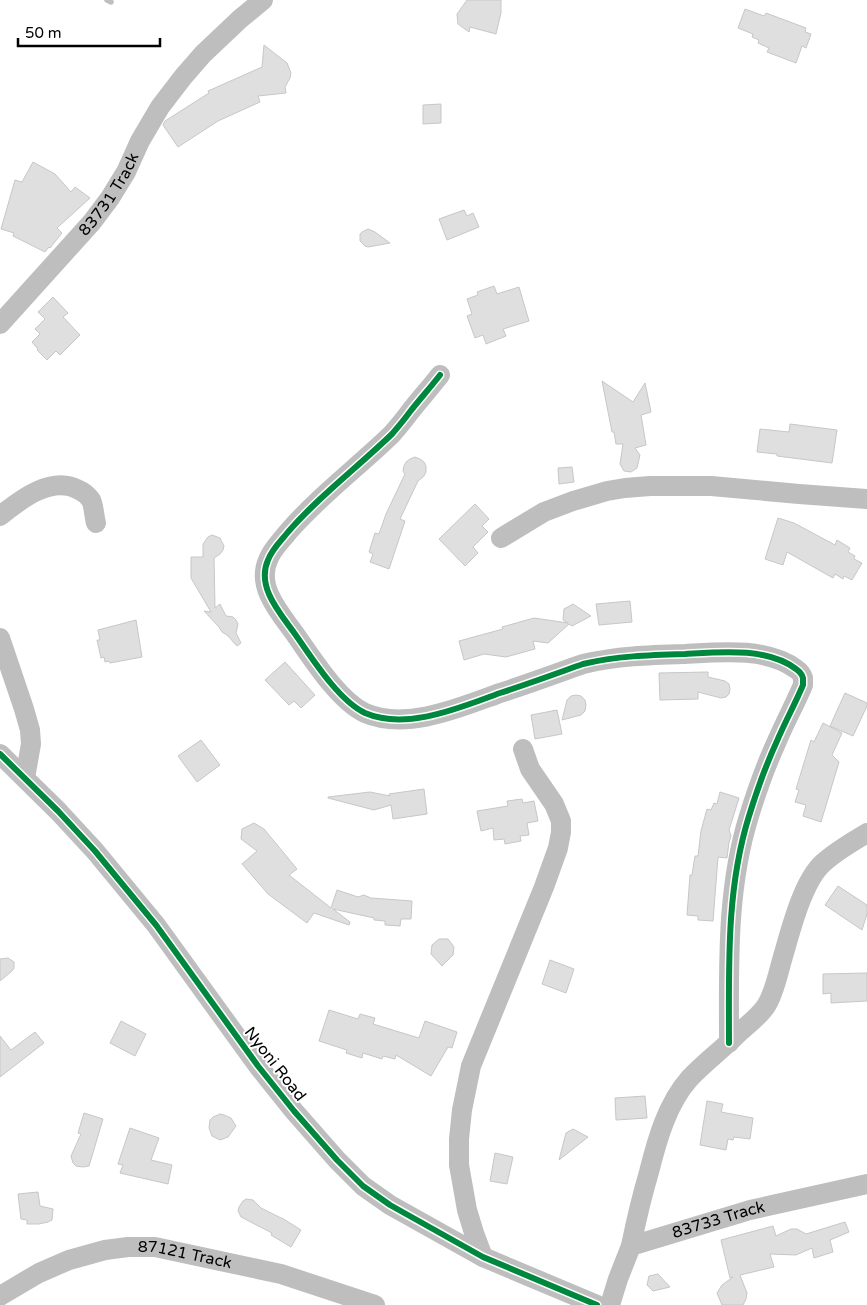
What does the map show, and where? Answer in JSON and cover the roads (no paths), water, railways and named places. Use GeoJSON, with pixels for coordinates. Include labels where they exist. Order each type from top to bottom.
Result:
{"type":"FeatureCollection","features":[{"type":"Feature","properties":{"kind":"street","name":"83731 Track"},"geometry":{"type":"LineString","coordinates":[[0,324],[92,222],[126,172],[140,141],[160,107],[203,54],[263,0]]}},
{"type":"Feature","properties":{"kind":"street"},"geometry":{"type":"LineString","coordinates":[[440,375],[393,432],[298,520],[275,548],[268,560],[265,571],[266,586],[272,602],[339,693],[364,712],[379,717],[396,719],[420,718],[450,711],[583,664],[624,657],[721,652],[749,653],[784,662],[800,673],[803,678],[802,685],[763,773],[748,817],[738,860],[730,927],[729,1043]]}},
{"type":"Feature","properties":{"kind":"street"},"geometry":{"type":"LineString","coordinates":[[0,516],[15,504],[41,489],[62,484],[76,488],[91,501],[96,523]]}},
{"type":"Feature","properties":{"kind":"street"},"geometry":{"type":"LineString","coordinates":[[501,538],[544,512],[573,501],[625,488],[711,486],[867,499]]}},
{"type":"Feature","properties":{"kind":"street"},"geometry":{"type":"LineString","coordinates":[[0,638],[30,730],[31,744],[24,778]]}},
{"type":"Feature","properties":{"kind":"street"},"geometry":{"type":"LineString","coordinates":[[483,1257],[467,1210],[459,1165],[462,1110],[471,1066],[544,887],[558,848],[561,832],[561,821],[554,804],[530,769],[522,749]]}},
{"type":"Feature","properties":{"kind":"street","name":"Nyoni Road"},"geometry":{"type":"LineString","coordinates":[[0,754],[58,811],[95,851],[156,925],[258,1066],[294,1111],[337,1160],[363,1186],[390,1205],[483,1257],[584,1303]]}},
{"type":"Feature","properties":{"kind":"street"},"geometry":{"type":"LineString","coordinates":[[610,1305],[631,1246],[638,1209],[655,1150],[665,1120],[678,1093],[702,1065],[729,1043],[767,1005],[795,918],[814,874],[822,864],[851,842],[867,833]]}},
{"type":"Feature","properties":{"kind":"street","name":"83733 Track"},"geometry":{"type":"LineString","coordinates":[[631,1246],[682,1229],[750,1210],[867,1184]]}},
{"type":"Feature","properties":{"kind":"street","name":"87121 Track"},"geometry":{"type":"LineString","coordinates":[[0,1296],[39,1273],[69,1260],[105,1250],[128,1247],[155,1247],[281,1274],[375,1305]]}},
{"type":"Feature","properties":{"kind":"waterway"},"geometry":{"type":"LineString","coordinates":[[107,0],[111,2]]}}]}
